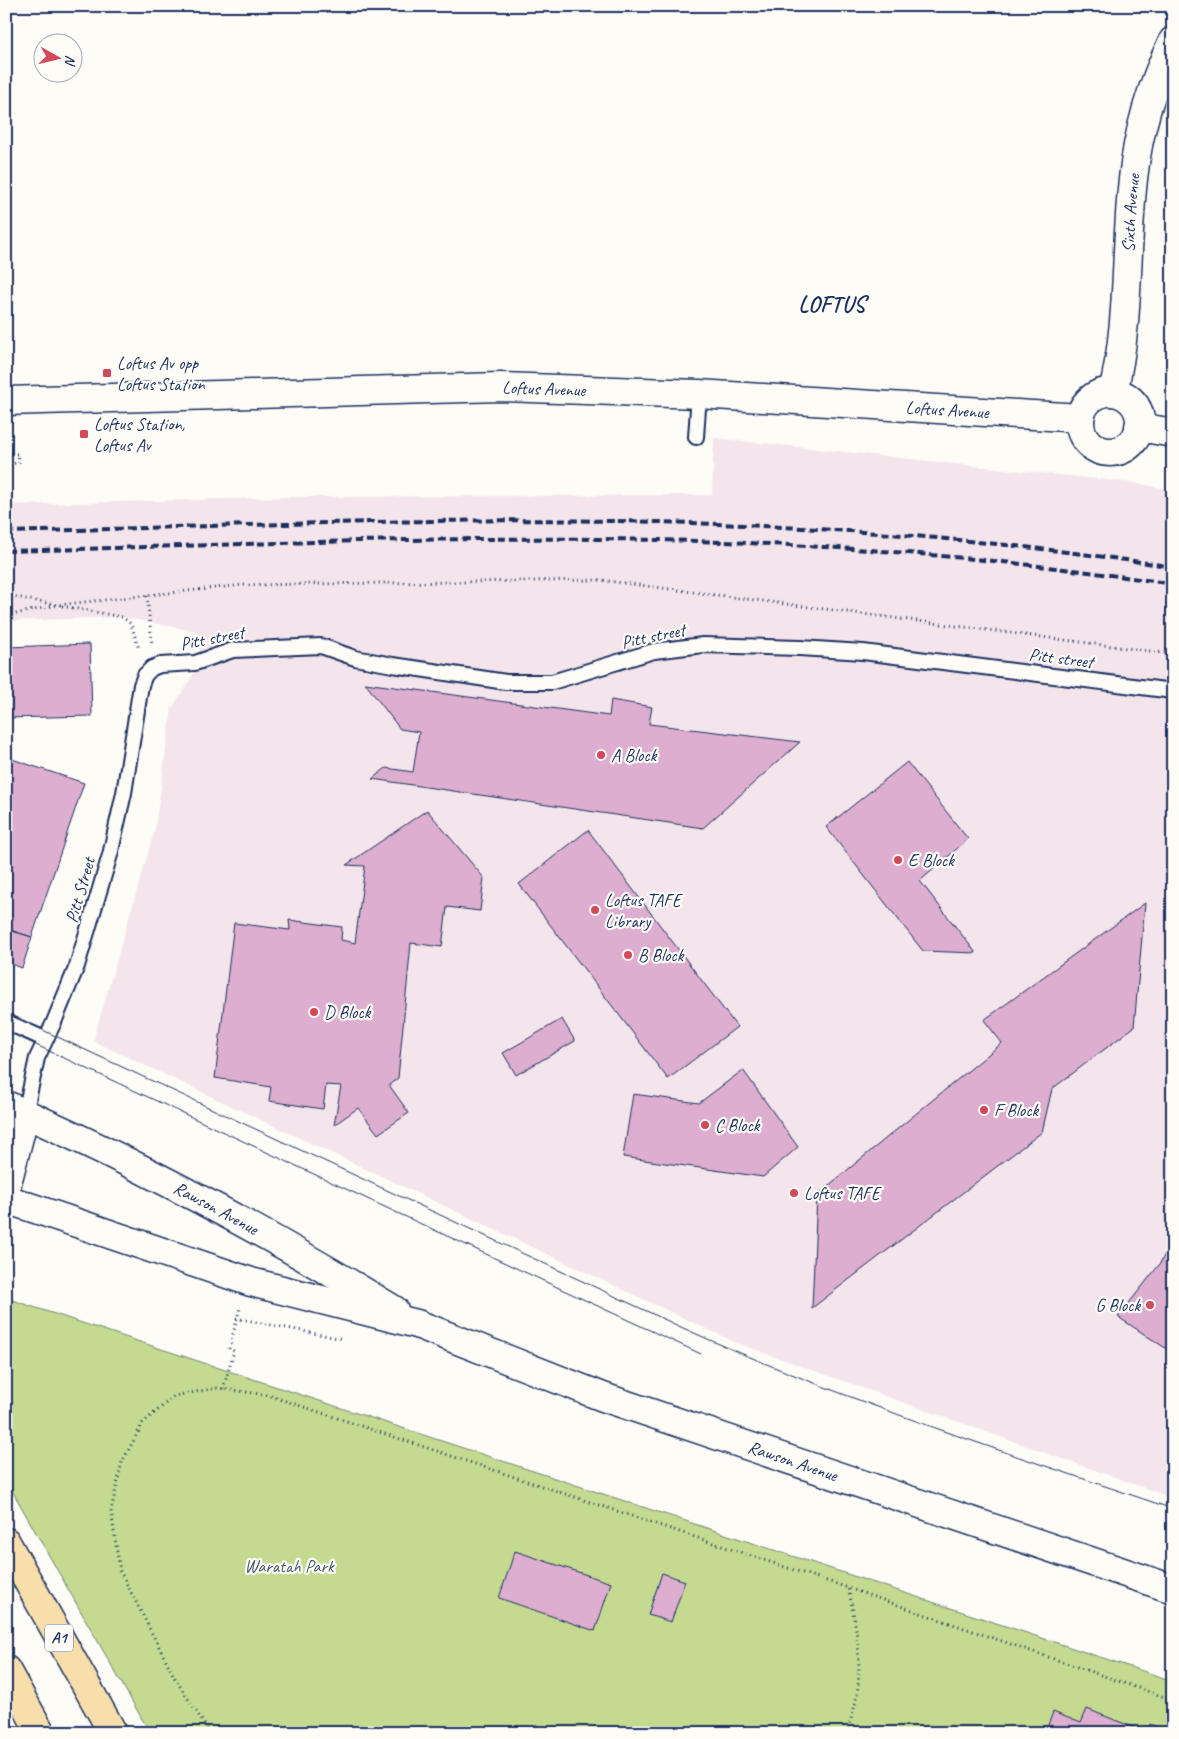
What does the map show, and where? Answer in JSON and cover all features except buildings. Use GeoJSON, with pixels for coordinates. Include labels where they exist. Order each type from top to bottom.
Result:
{"type":"FeatureCollection","features":[{"type":"Feature","properties":{"kind":"highway","name":"A1"},"geometry":{"type":"LineString","coordinates":[[6,1542],[113,1733]]}},
{"type":"Feature","properties":{"kind":"highway"},"geometry":{"type":"LineString","coordinates":[[6,1670],[41,1733]]}},
{"type":"Feature","properties":{"kind":"street","name":"Sixth Avenue"},"geometry":{"type":"LineString","coordinates":[[1113,392],[1120,359],[1133,179],[1144,118],[1173,41]]}},
{"type":"Feature","properties":{"kind":"street","name":"Loftus Avenue"},"geometry":{"type":"LineString","coordinates":[[6,401],[500,387],[699,394],[1080,418]]}},
{"type":"Feature","properties":{"kind":"street"},"geometry":{"type":"LineString","coordinates":[[1113,392],[1122,394],[1137,408],[1139,427],[1131,443],[1124,449],[1106,452],[1097,449],[1084,436],[1080,418],[1084,407],[1092,398],[1102,393],[1113,392]]}},
{"type":"Feature","properties":{"kind":"street"},"geometry":{"type":"LineString","coordinates":[[1139,427],[1173,433]]}},
{"type":"Feature","properties":{"kind":"street"},"geometry":{"type":"LineString","coordinates":[[6,1187],[16,1110]]}},
{"type":"Feature","properties":{"kind":"street","name":"Rawson Avenue"},"geometry":{"type":"LineString","coordinates":[[16,1110],[95,1145],[299,1252],[417,1324]]}},
{"type":"Feature","properties":{"kind":"street","name":"Rawson Avenue"},"geometry":{"type":"LineString","coordinates":[[6,1199],[251,1282],[417,1324],[603,1397],[1173,1589]]}},
{"type":"Feature","properties":{"kind":"lane"},"geometry":{"type":"LineString","coordinates":[[696,437],[699,394]]}},
{"type":"Feature","properties":{"kind":"lane","name":"Pitt street"},"geometry":{"type":"LineString","coordinates":[[152,668],[195,663],[233,650],[320,646],[355,658],[394,665],[506,682],[552,682],[654,652],[703,645],[863,652],[1173,691]]}},
{"type":"Feature","properties":{"kind":"lane","name":"Pitt Street"},"geometry":{"type":"LineString","coordinates":[[16,1110],[36,1058],[77,966],[108,864],[123,803],[141,685],[152,668]]}},
{"type":"Feature","properties":{"kind":"lane"},"geometry":{"type":"LineString","coordinates":[[6,1022],[45,1040]]}},
{"type":"Feature","properties":{"kind":"path"},"geometry":{"type":"LineString","coordinates":[[6,454],[18,454],[19,464],[6,464]]}},
{"type":"Feature","properties":{"kind":"path"},"geometry":{"type":"LineString","coordinates":[[6,616],[57,605],[243,585],[600,580],[1173,654]]}},
{"type":"Feature","properties":{"kind":"path"},"geometry":{"type":"LineString","coordinates":[[6,595],[122,617],[131,624],[136,644],[152,668]]}},
{"type":"Feature","properties":{"kind":"path"},"geometry":{"type":"LineString","coordinates":[[148,596],[152,668]]}},
{"type":"Feature","properties":{"kind":"path"},"geometry":{"type":"LineString","coordinates":[[223,1389],[234,1351],[228,1349],[236,1318],[242,1305]]}},
{"type":"Feature","properties":{"kind":"path"},"geometry":{"type":"LineString","coordinates":[[236,1318],[343,1339]]}},
{"type":"Feature","properties":{"kind":"path"},"geometry":{"type":"LineString","coordinates":[[210,1733],[176,1680],[120,1571],[111,1510],[122,1462],[142,1423],[174,1396],[216,1388],[268,1395],[848,1588],[1173,1700]]}},
{"type":"Feature","properties":{"kind":"path"},"geometry":{"type":"LineString","coordinates":[[847,1733],[857,1696],[859,1652],[855,1619],[848,1588]]}},
{"type":"Feature","properties":{"kind":"shaded area","name":"Loftus TAFE"},"geometry":{"type":"Polygon","coordinates":[[[714,438],[1134,483],[1173,490],[1173,1498],[739,1344],[93,1041],[155,829],[172,708],[202,661],[195,631],[122,617],[6,621],[6,505],[297,497],[712,495],[714,438]]]}},
{"type":"Feature","properties":{"kind":"green space","name":"Waratah Park"},"geometry":{"type":"Polygon","coordinates":[[[6,1298],[1173,1681],[1173,1733],[150,1733],[6,1480],[6,1298]]]}},
{"type":"Feature","properties":{"kind":"tram line"},"geometry":{"type":"LineString","coordinates":[[6,1013],[683,1328],[743,1354],[803,1379],[926,1425],[1173,1509]]}},
{"type":"Feature","properties":{"kind":"tram line"},"geometry":{"type":"LineString","coordinates":[[6,1031],[701,1354]]}},
{"type":"Feature","properties":{"kind":"railway"},"geometry":{"type":"LineString","coordinates":[[6,532],[435,521],[620,521],[805,528],[898,535],[990,543],[1173,567]]}},
{"type":"Feature","properties":{"kind":"railway"},"geometry":{"type":"LineString","coordinates":[[6,551],[451,539],[671,540],[887,551],[1030,565],[1173,584]]}},
{"type":"Feature","properties":{"kind":"place","name":"Loftus Av opp Loftus Station"},"geometry":{"type":"Point","coordinates":[107,373]}},
{"type":"Feature","properties":{"kind":"place","name":"Loftus Station, Loftus Av"},"geometry":{"type":"Point","coordinates":[84,434]}},
{"type":"Feature","properties":{"kind":"place","name":"A Block"},"geometry":{"type":"Point","coordinates":[601,755]}},
{"type":"Feature","properties":{"kind":"place","name":"E Block"},"geometry":{"type":"Point","coordinates":[898,860]}},
{"type":"Feature","properties":{"kind":"place","name":"Loftus TAFE Library"},"geometry":{"type":"Point","coordinates":[595,910]}},
{"type":"Feature","properties":{"kind":"place","name":"B Block"},"geometry":{"type":"Point","coordinates":[628,955]}},
{"type":"Feature","properties":{"kind":"place","name":"D Block"},"geometry":{"type":"Point","coordinates":[314,1012]}},
{"type":"Feature","properties":{"kind":"place","name":"F Block"},"geometry":{"type":"Point","coordinates":[984,1110]}},
{"type":"Feature","properties":{"kind":"place","name":"C Block"},"geometry":{"type":"Point","coordinates":[705,1125]}},
{"type":"Feature","properties":{"kind":"place","name":"Loftus TAFE"},"geometry":{"type":"Point","coordinates":[794,1193]}},
{"type":"Feature","properties":{"kind":"place","name":"G Block"},"geometry":{"type":"Point","coordinates":[1150,1305]}},
{"type":"Feature","properties":{"kind":"district","name":"LOFTUS"},"geometry":{"type":"Point","coordinates":[832,305]}}]}
